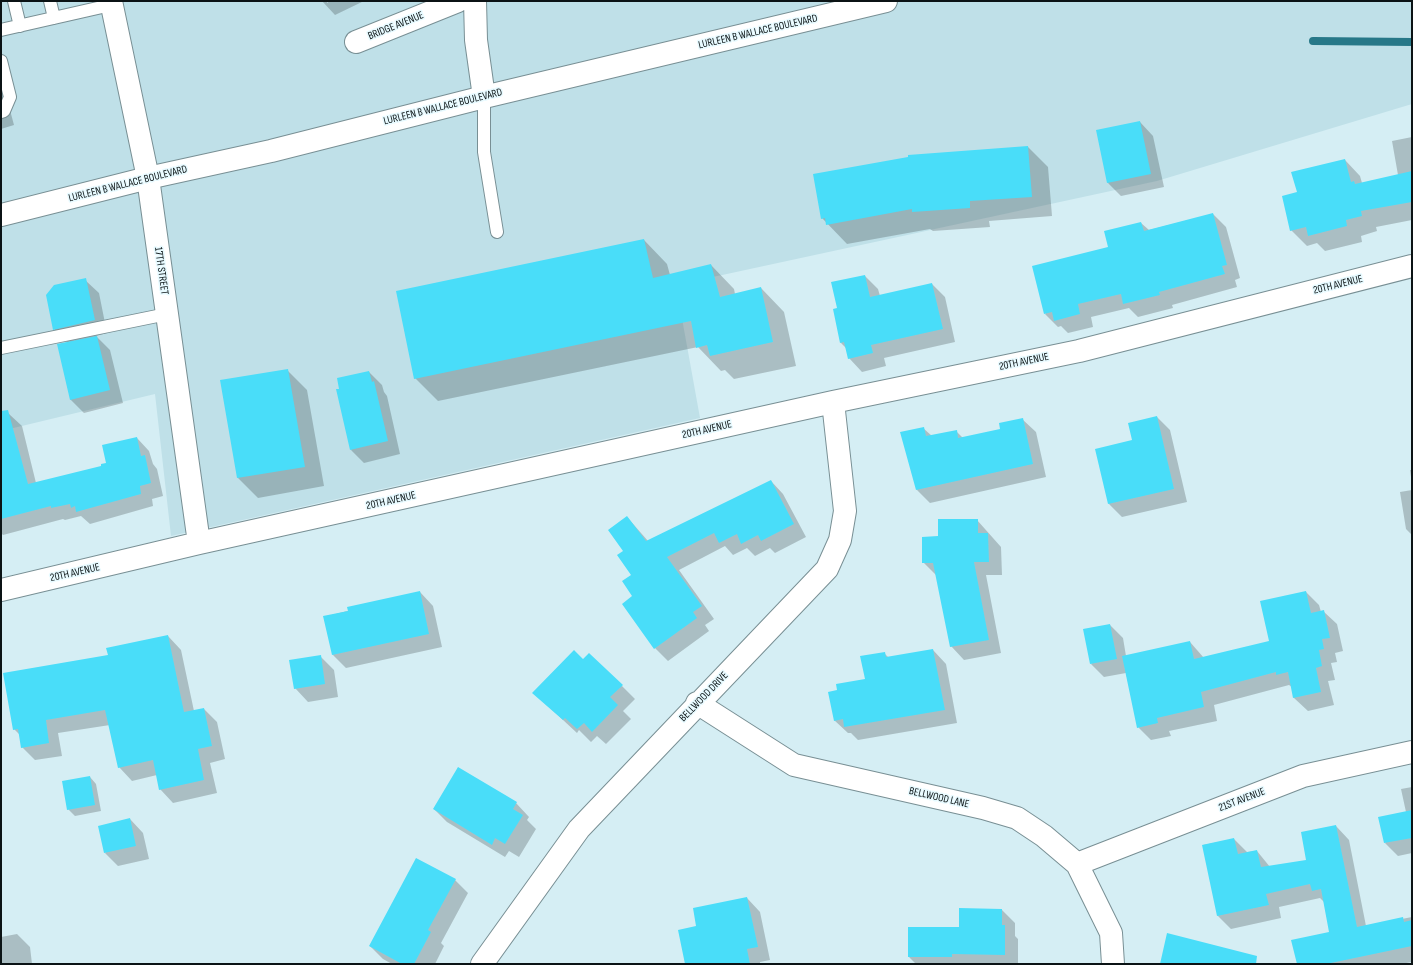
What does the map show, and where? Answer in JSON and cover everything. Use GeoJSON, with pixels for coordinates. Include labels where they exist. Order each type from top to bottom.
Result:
{"type":"FeatureCollection","features":[{"type":"Feature","properties":{"kind":"main road","name":"BRIDGE AVENUE"},"geometry":{"type":"LineString","coordinates":[[356,42],[458,1]]}},
{"type":"Feature","properties":{"kind":"main road"},"geometry":{"type":"LineString","coordinates":[[475,1],[476,40],[484,97]]}},
{"type":"Feature","properties":{"kind":"main road","name":"LURLEEN B WALLACE BOULEVARD"},"geometry":{"type":"LineString","coordinates":[[1,214],[148,178],[271,151],[484,97],[886,1]]}},
{"type":"Feature","properties":{"kind":"main road","name":"17TH STREET"},"geometry":{"type":"LineString","coordinates":[[111,3],[148,178],[199,543]]}},
{"type":"Feature","properties":{"kind":"main road","name":"20TH AVENUE"},"geometry":{"type":"LineString","coordinates":[[1,590],[199,543],[833,402],[1079,351],[1412,266]]}},
{"type":"Feature","properties":{"kind":"main road","name":"BELLWOOD DRIVE"},"geometry":{"type":"LineString","coordinates":[[482,964],[579,829],[697,703],[827,569],[840,540],[845,510],[833,402]]}},
{"type":"Feature","properties":{"kind":"main road","name":"BELLWOOD LANE"},"geometry":{"type":"LineString","coordinates":[[697,703],[794,765],[984,808],[1017,818],[1044,836],[1077,864],[1111,932],[1113,964]]}},
{"type":"Feature","properties":{"kind":"main road","name":"21ST AVENUE"},"geometry":{"type":"LineString","coordinates":[[1077,864],[1303,776],[1412,752]]}},
{"type":"Feature","properties":{"kind":"lane"},"geometry":{"type":"LineString","coordinates":[[14,1],[20,26]]}},
{"type":"Feature","properties":{"kind":"lane"},"geometry":{"type":"LineString","coordinates":[[50,1],[54,18]]}},
{"type":"Feature","properties":{"kind":"lane"},"geometry":{"type":"LineString","coordinates":[[1,30],[111,3]]}},
{"type":"Feature","properties":{"kind":"lane"},"geometry":{"type":"LineString","coordinates":[[1,61],[10,97],[4,111],[1,112]]}},
{"type":"Feature","properties":{"kind":"lane"},"geometry":{"type":"LineString","coordinates":[[484,97],[484,152],[497,232]]}},
{"type":"Feature","properties":{"kind":"lane"},"geometry":{"type":"LineString","coordinates":[[1,348],[167,314]]}},
{"type":"Feature","properties":{"kind":"shaded area"},"geometry":{"type":"Polygon","coordinates":[[[1,1],[1412,1],[1412,104],[1157,181],[676,285],[700,418],[171,536],[155,394],[1,431],[1,1]]]}},
{"type":"Feature","properties":{"kind":"building"},"geometry":{"type":"Polygon","coordinates":[[[1140,121],[1151,174],[1107,183],[1096,130],[1140,121]]]}},
{"type":"Feature","properties":{"kind":"building"},"geometry":{"type":"Polygon","coordinates":[[[1028,146],[1032,197],[970,201],[970,208],[912,212],[912,209],[826,225],[825,218],[821,219],[813,174],[908,157],[908,155],[1028,146]]]}},
{"type":"Feature","properties":{"kind":"building"},"geometry":{"type":"Polygon","coordinates":[[[1345,159],[1351,182],[1354,181],[1355,184],[1412,171],[1412,202],[1361,211],[1362,216],[1346,220],[1347,226],[1308,236],[1306,227],[1290,231],[1282,196],[1297,192],[1291,172],[1345,159]]]}},
{"type":"Feature","properties":{"kind":"building"},"geometry":{"type":"Polygon","coordinates":[[[1213,213],[1227,265],[1222,266],[1225,274],[1159,292],[1160,295],[1123,304],[1121,294],[1078,304],[1080,314],[1054,321],[1052,312],[1044,314],[1032,266],[1108,247],[1104,231],[1141,222],[1144,231],[1213,213]]]}},
{"type":"Feature","properties":{"kind":"building"},"geometry":{"type":"Polygon","coordinates":[[[644,239],[653,278],[711,264],[720,297],[761,287],[773,342],[710,356],[707,345],[696,348],[691,321],[414,379],[396,291],[644,239]]]}},
{"type":"Feature","properties":{"kind":"building"},"geometry":{"type":"Polygon","coordinates":[[[865,275],[870,297],[932,283],[943,329],[871,345],[873,353],[848,359],[844,342],[840,343],[833,309],[837,308],[831,282],[865,275]]]}},
{"type":"Feature","properties":{"kind":"building"},"geometry":{"type":"Polygon","coordinates":[[[86,278],[95,320],[53,330],[46,295],[54,285],[86,278]]]}},
{"type":"Feature","properties":{"kind":"building"},"geometry":{"type":"Polygon","coordinates":[[[97,336],[110,390],[70,400],[57,344],[97,336]]]}},
{"type":"Feature","properties":{"kind":"building"},"geometry":{"type":"Polygon","coordinates":[[[288,369],[305,467],[237,478],[220,380],[288,369]]]}},
{"type":"Feature","properties":{"kind":"building"},"geometry":{"type":"Polygon","coordinates":[[[369,371],[372,382],[374,381],[388,441],[350,450],[336,389],[339,389],[337,378],[369,371]]]}},
{"type":"Feature","properties":{"kind":"building"},"geometry":{"type":"Polygon","coordinates":[[[8,410],[28,484],[101,466],[101,464],[106,463],[102,445],[137,437],[141,456],[145,455],[151,483],[140,486],[141,494],[76,512],[75,506],[71,508],[70,504],[51,508],[51,506],[1,519],[1,411],[8,410]]]}},
{"type":"Feature","properties":{"kind":"building"},"geometry":{"type":"Polygon","coordinates":[[[1157,416],[1174,489],[1108,504],[1095,449],[1132,440],[1128,423],[1157,416]]]}},
{"type":"Feature","properties":{"kind":"building"},"geometry":{"type":"Polygon","coordinates":[[[1023,418],[1033,464],[916,490],[900,432],[924,427],[926,436],[957,430],[958,438],[1000,429],[999,423],[1023,418]]]}},
{"type":"Feature","properties":{"kind":"building"},"geometry":{"type":"Polygon","coordinates":[[[771,480],[794,524],[761,541],[758,535],[741,544],[737,534],[719,543],[714,533],[667,557],[702,606],[693,612],[697,618],[654,649],[622,604],[632,596],[622,581],[631,575],[617,555],[623,551],[608,530],[627,516],[646,541],[771,480]]]}},
{"type":"Feature","properties":{"kind":"building"},"geometry":{"type":"Polygon","coordinates":[[[938,519],[978,519],[978,533],[988,533],[989,562],[974,562],[989,640],[950,647],[933,563],[922,563],[922,537],[938,536],[938,519]]]}},
{"type":"Feature","properties":{"kind":"building"},"geometry":{"type":"Polygon","coordinates":[[[420,591],[429,634],[332,655],[323,616],[348,611],[347,607],[420,591]]]}},
{"type":"Feature","properties":{"kind":"building"},"geometry":{"type":"Polygon","coordinates":[[[1306,591],[1311,613],[1324,610],[1330,638],[1322,639],[1324,649],[1319,650],[1322,666],[1316,668],[1321,692],[1293,698],[1288,672],[1276,675],[1276,672],[1201,692],[1204,707],[1157,718],[1158,723],[1137,728],[1122,656],[1190,641],[1194,659],[1269,641],[1260,601],[1306,591]]]}},
{"type":"Feature","properties":{"kind":"building"},"geometry":{"type":"Polygon","coordinates":[[[1110,624],[1117,659],[1090,664],[1083,629],[1110,624]]]}},
{"type":"Feature","properties":{"kind":"building"},"geometry":{"type":"Polygon","coordinates":[[[168,635],[184,712],[204,708],[212,746],[198,749],[204,780],[159,790],[153,760],[118,768],[105,710],[46,720],[49,743],[21,748],[18,729],[13,730],[3,673],[108,655],[106,648],[168,635]]]}},
{"type":"Feature","properties":{"kind":"building"},"geometry":{"type":"Polygon","coordinates":[[[933,649],[945,710],[844,727],[843,719],[834,721],[828,692],[837,690],[836,684],[865,679],[860,656],[885,652],[886,657],[933,649]]]}},
{"type":"Feature","properties":{"kind":"building"},"geometry":{"type":"Polygon","coordinates":[[[574,650],[583,659],[589,653],[623,685],[610,697],[618,705],[592,732],[584,723],[577,729],[565,718],[563,720],[532,693],[574,650]]]}},
{"type":"Feature","properties":{"kind":"building"},"geometry":{"type":"Polygon","coordinates":[[[321,655],[325,684],[294,689],[289,660],[321,655]]]}},
{"type":"Feature","properties":{"kind":"building"},"geometry":{"type":"Polygon","coordinates":[[[458,767],[517,802],[513,809],[523,815],[505,844],[495,838],[492,845],[433,809],[458,767]]]}},
{"type":"Feature","properties":{"kind":"building"},"geometry":{"type":"Polygon","coordinates":[[[90,776],[95,805],[67,810],[62,781],[90,776]]]}},
{"type":"Feature","properties":{"kind":"building"},"geometry":{"type":"Polygon","coordinates":[[[1412,810],[1412,838],[1384,843],[1378,817],[1412,810]]]}},
{"type":"Feature","properties":{"kind":"building"},"geometry":{"type":"Polygon","coordinates":[[[130,818],[136,846],[104,853],[98,826],[130,818]]]}},
{"type":"Feature","properties":{"kind":"building"},"geometry":{"type":"Polygon","coordinates":[[[1336,825],[1357,927],[1403,917],[1404,922],[1412,920],[1412,946],[1326,964],[1297,964],[1291,940],[1329,932],[1321,889],[1312,891],[1310,884],[1266,894],[1269,905],[1217,916],[1202,845],[1234,838],[1238,854],[1257,850],[1261,867],[1306,860],[1301,832],[1336,825]]]}},
{"type":"Feature","properties":{"kind":"building"},"geometry":{"type":"Polygon","coordinates":[[[416,858],[456,879],[428,930],[431,932],[414,964],[402,964],[369,946],[416,858]]]}},
{"type":"Feature","properties":{"kind":"building"},"geometry":{"type":"Polygon","coordinates":[[[747,897],[758,947],[747,949],[750,964],[685,964],[678,930],[696,926],[693,908],[747,897]]]}},
{"type":"Feature","properties":{"kind":"building"},"geometry":{"type":"Polygon","coordinates":[[[959,908],[1002,909],[1002,925],[1005,925],[1005,955],[952,954],[952,957],[908,957],[908,927],[959,927],[959,908]]]}},
{"type":"Feature","properties":{"kind":"building"},"geometry":{"type":"Polygon","coordinates":[[[1167,933],[1257,956],[1256,964],[1160,964],[1167,933]]]}},
{"type":"Feature","properties":{"kind":"waterway"},"geometry":{"type":"LineString","coordinates":[[1313,41],[1412,42]]}}]}
